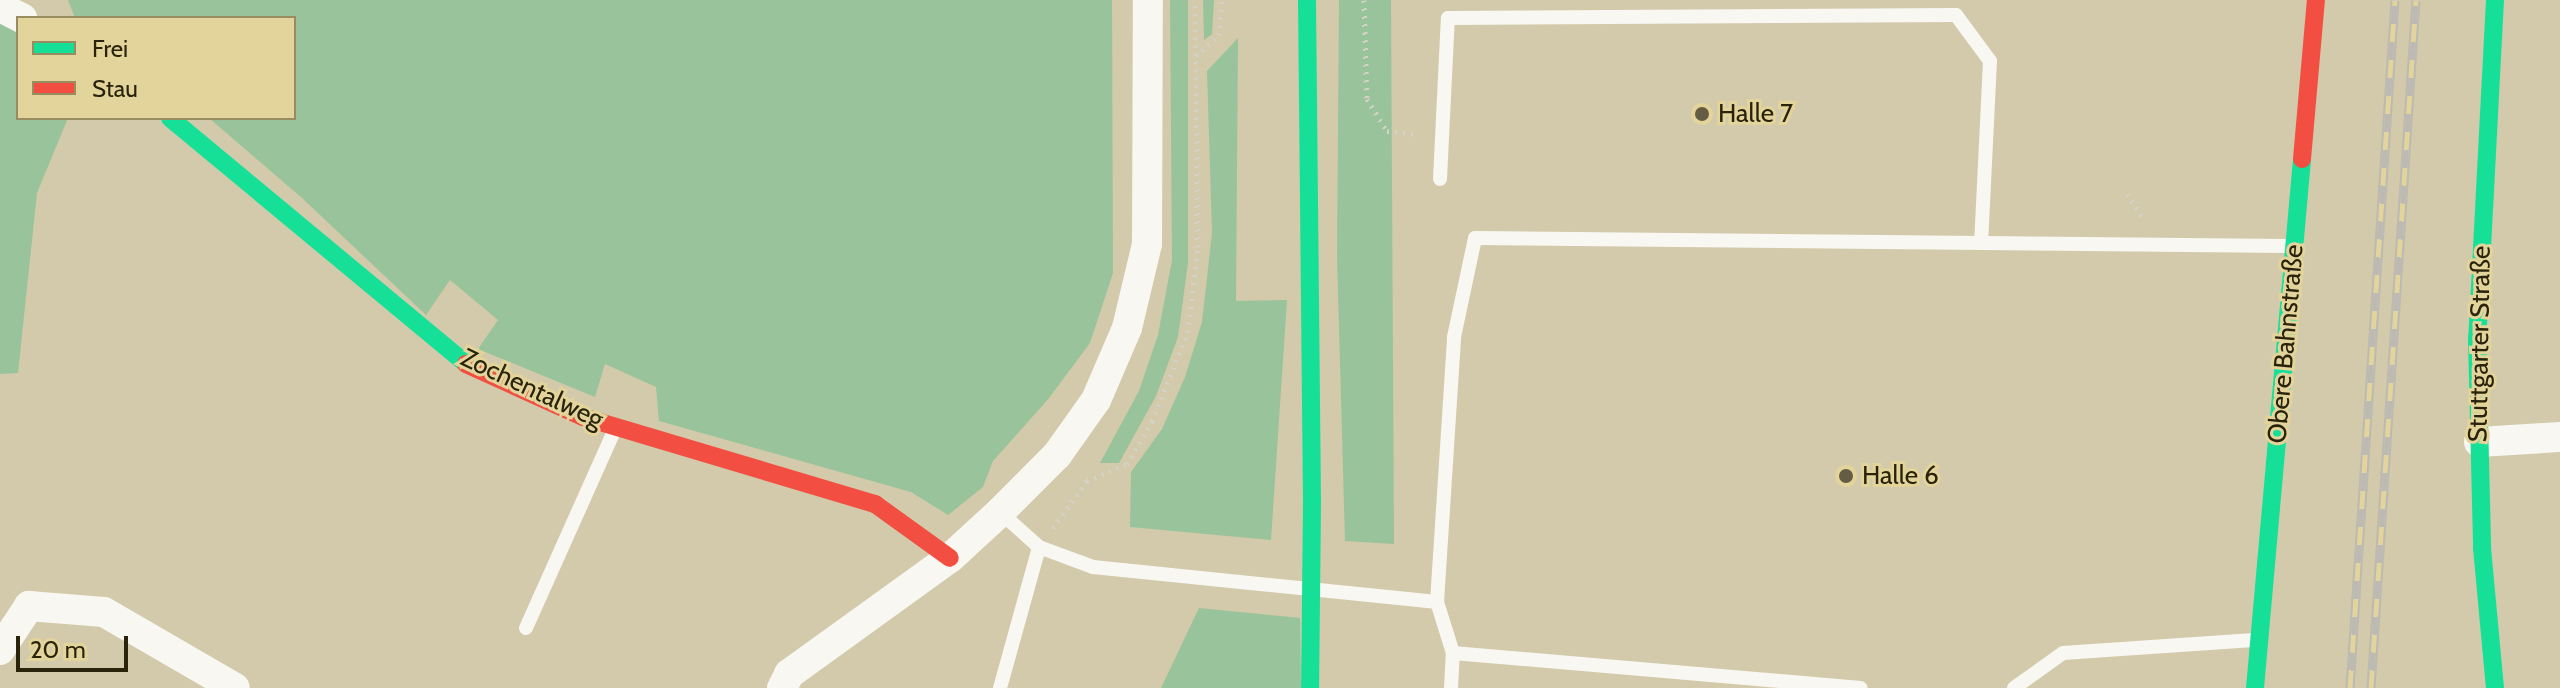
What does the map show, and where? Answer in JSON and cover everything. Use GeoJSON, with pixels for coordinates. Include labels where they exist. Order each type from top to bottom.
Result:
{"type":"FeatureCollection","features":[{"type":"Feature","properties":{"kind":"main road"},"geometry":{"type":"LineString","coordinates":[[1307,0],[1312,504],[1310,688]]}},
{"type":"Feature","properties":{"kind":"main road","name":"Obere Bahnstraße"},"geometry":{"type":"LineString","coordinates":[[2255,688],[2316,0]]}},
{"type":"Feature","properties":{"kind":"main road","name":"Stuttgarter Straße"},"geometry":{"type":"LineString","coordinates":[[2495,0],[2477,338],[2482,548],[2495,688]]}},
{"type":"Feature","properties":{"kind":"main road","name":"Zochentalweg"},"geometry":{"type":"LineString","coordinates":[[172,120],[465,364],[583,417],[875,504],[950,558]]}},
{"type":"Feature","properties":{"kind":"street"},"geometry":{"type":"LineString","coordinates":[[782,688],[789,674],[950,558],[1057,455],[1096,400],[1127,328],[1147,244],[1148,0]]}},
{"type":"Feature","properties":{"kind":"street"},"geometry":{"type":"LineString","coordinates":[[0,7],[18,16]]}},
{"type":"Feature","properties":{"kind":"street"},"geometry":{"type":"LineString","coordinates":[[2479,442],[2560,437]]}},
{"type":"Feature","properties":{"kind":"street"},"geometry":{"type":"LineString","coordinates":[[0,650],[29,606],[104,612],[235,688]]}},
{"type":"Feature","properties":{"kind":"lane"},"geometry":{"type":"LineString","coordinates":[[1440,179],[1448,18],[1956,15],[1990,61],[1981,243]]}},
{"type":"Feature","properties":{"kind":"lane"},"geometry":{"type":"LineString","coordinates":[[1451,688],[1453,653],[1437,602],[1454,337],[1475,238],[2295,246]]}},
{"type":"Feature","properties":{"kind":"lane"},"geometry":{"type":"LineString","coordinates":[[526,628],[616,427]]}},
{"type":"Feature","properties":{"kind":"lane"},"geometry":{"type":"LineString","coordinates":[[1000,512],[1039,547],[1093,567],[1253,586],[1437,602]]}},
{"type":"Feature","properties":{"kind":"lane"},"geometry":{"type":"LineString","coordinates":[[1000,688],[1039,547]]}},
{"type":"Feature","properties":{"kind":"lane"},"geometry":{"type":"LineString","coordinates":[[2014,688],[2063,653],[2260,639]]}},
{"type":"Feature","properties":{"kind":"lane"},"geometry":{"type":"LineString","coordinates":[[1453,653],[1861,688]]}},
{"type":"Feature","properties":{"kind":"path"},"geometry":{"type":"LineString","coordinates":[[1195,56],[1219,35],[1222,0]]}},
{"type":"Feature","properties":{"kind":"path"},"geometry":{"type":"LineString","coordinates":[[1364,0],[1367,99],[1387,131],[1442,135]]}},
{"type":"Feature","properties":{"kind":"green space"},"geometry":{"type":"Polygon","coordinates":[[[68,0],[1112,0],[1113,273],[1090,343],[1049,398],[993,461],[983,487],[948,515],[911,492],[659,421],[656,387],[605,364],[595,397],[478,349],[498,320],[450,280],[426,315],[302,198],[211,120],[296,120],[296,16],[74,16],[68,0]]]}},
{"type":"Feature","properties":{"kind":"green space"},"geometry":{"type":"Polygon","coordinates":[[[1170,0],[1188,0],[1188,263],[1178,337],[1156,396],[1119,463],[1100,463],[1139,391],[1158,335],[1172,260],[1170,0]]]}},
{"type":"Feature","properties":{"kind":"green space"},"geometry":{"type":"Polygon","coordinates":[[[1203,0],[1214,0],[1212,34],[1204,40],[1203,0]]]}},
{"type":"Feature","properties":{"kind":"green space"},"geometry":{"type":"Polygon","coordinates":[[[1339,0],[1391,0],[1394,544],[1345,541],[1337,256],[1339,0]]]}},
{"type":"Feature","properties":{"kind":"green space"},"geometry":{"type":"Polygon","coordinates":[[[0,20],[16,29],[16,120],[67,120],[37,193],[18,373],[0,374],[0,20]]]}},
{"type":"Feature","properties":{"kind":"green space"},"geometry":{"type":"Polygon","coordinates":[[[1238,38],[1236,301],[1287,300],[1271,540],[1130,527],[1131,472],[1162,429],[1185,377],[1202,322],[1212,233],[1207,71],[1238,38]]]}},
{"type":"Feature","properties":{"kind":"green space"},"geometry":{"type":"Polygon","coordinates":[[[1199,608],[1300,618],[1301,688],[1161,688],[1199,608]]]}},
{"type":"Feature","properties":{"kind":"railway"},"geometry":{"type":"LineString","coordinates":[[2350,688],[2395,0]]}},
{"type":"Feature","properties":{"kind":"railway"},"geometry":{"type":"LineString","coordinates":[[2371,688],[2416,0]]}},
{"type":"Feature","properties":{"kind":"traffic: fast"},"geometry":{"type":"LineString","coordinates":[[1307,0],[1312,504],[1310,688]]}},
{"type":"Feature","properties":{"kind":"traffic: fast"},"geometry":{"type":"LineString","coordinates":[[2495,0],[2477,338],[2482,548],[2495,688]]}},
{"type":"Feature","properties":{"kind":"traffic: fast"},"geometry":{"type":"LineString","coordinates":[[172,120],[466,364]]}},
{"type":"Feature","properties":{"kind":"traffic: fast"},"geometry":{"type":"LineString","coordinates":[[2255,688],[2302,159]]}},
{"type":"Feature","properties":{"kind":"traffic: jam"},"geometry":{"type":"LineString","coordinates":[[2302,159],[2316,0]]}},
{"type":"Feature","properties":{"kind":"traffic: jam"},"geometry":{"type":"LineString","coordinates":[[466,364],[583,417],[875,504],[950,558]]}},
{"type":"Feature","properties":{"kind":"place","name":"Halle 7"},"geometry":{"type":"Point","coordinates":[1702,114]}},
{"type":"Feature","properties":{"kind":"place","name":"Halle 6"},"geometry":{"type":"Point","coordinates":[1846,476]}}]}
